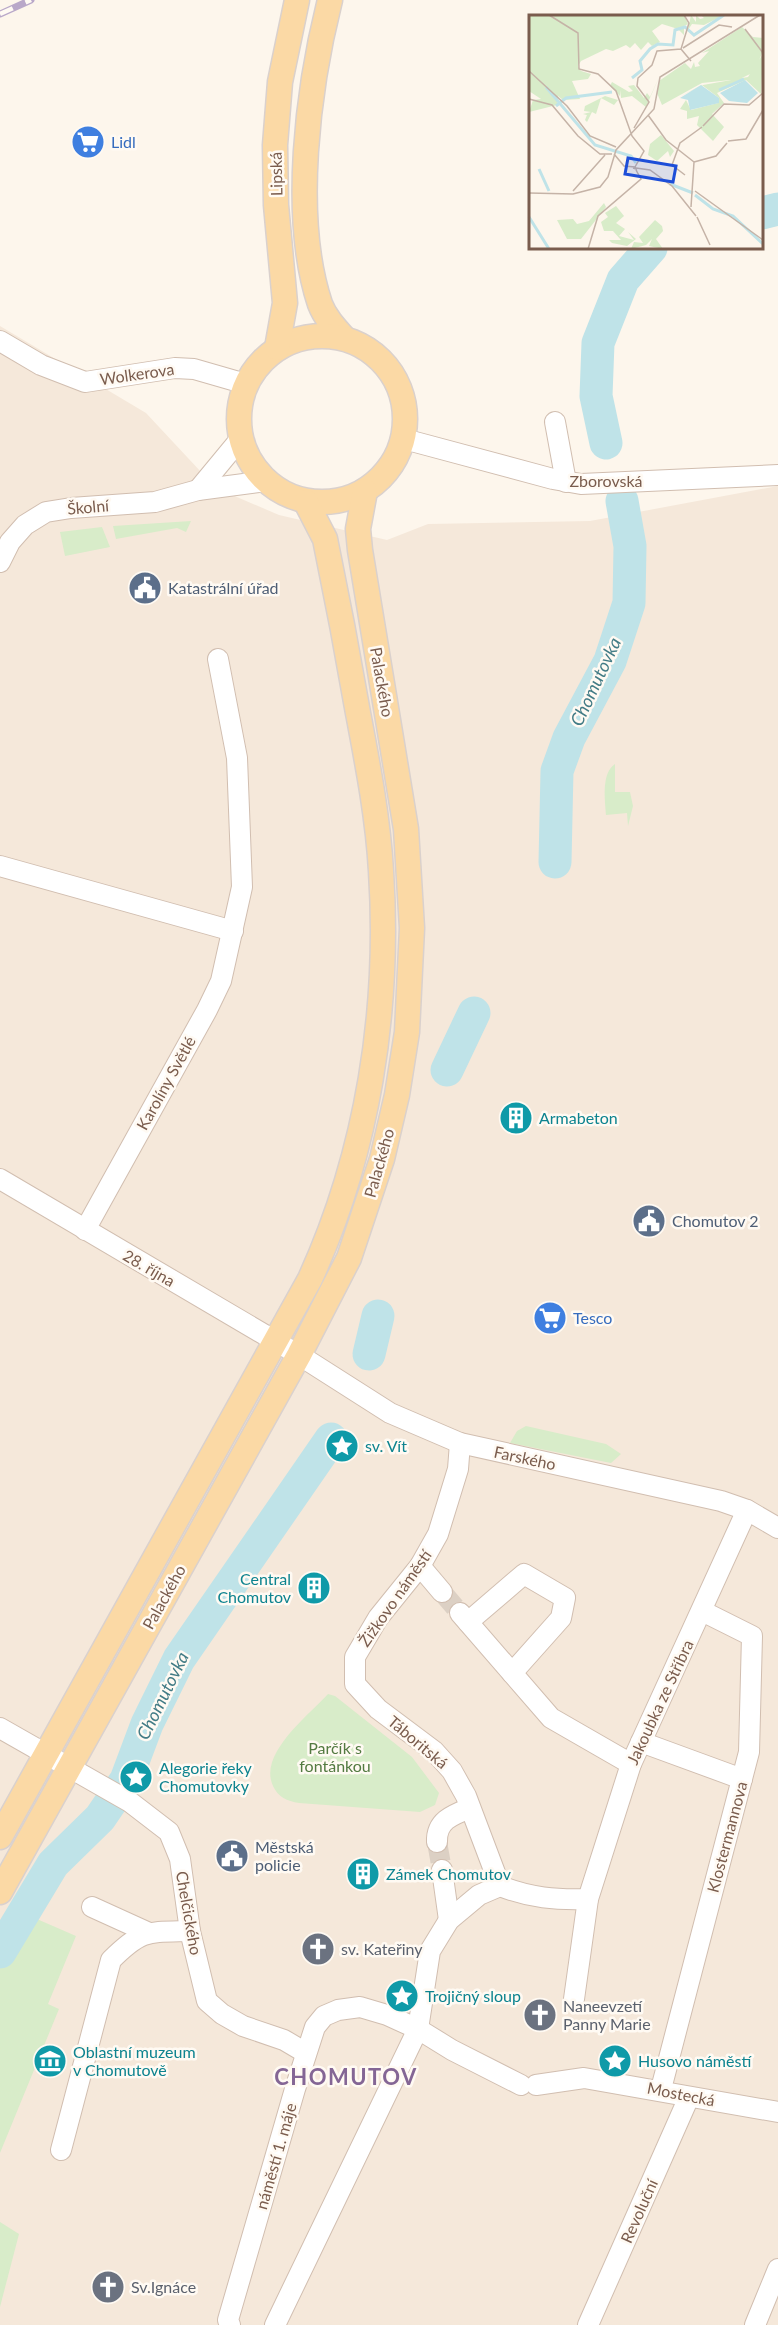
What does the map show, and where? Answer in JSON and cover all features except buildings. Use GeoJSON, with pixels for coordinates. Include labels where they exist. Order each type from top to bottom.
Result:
{"type":"FeatureCollection","features":[{"type":"Feature","properties":{"kind":"main road","name":"Lipská"},"geometry":{"type":"LineString","coordinates":[[277,348],[285,303],[276,205],[275,145],[280,82],[297,0]]}},
{"type":"Feature","properties":{"kind":"main road","name":"Lipská"},"geometry":{"type":"LineString","coordinates":[[330,0],[319,43],[311,105],[306,161],[306,209],[312,268],[320,304],[329,322],[343,338]]}},
{"type":"Feature","properties":{"kind":"main road"},"geometry":{"type":"LineString","coordinates":[[309,337],[343,338],[367,348],[391,372],[400,387],[406,413],[404,439],[396,459],[382,477],[365,491],[346,500],[326,503],[306,502],[266,481],[248,458],[241,438],[239,409],[246,384],[259,364],[277,348],[309,337]]}},
{"type":"Feature","properties":{"kind":"main road","name":"Palackého"},"geometry":{"type":"LineString","coordinates":[[0,1892],[299,1355],[349,1258],[382,1159],[397,1095],[409,1002],[412,928],[409,865],[401,794],[360,550],[358,529],[365,491]]}},
{"type":"Feature","properties":{"kind":"main road","name":"Palackého"},"geometry":{"type":"LineString","coordinates":[[0,1837],[276,1342],[324,1248],[346,1184],[369,1088],[381,992],[381,871],[374,800],[325,539],[306,502]]}},
{"type":"Feature","properties":{"kind":"street","name":"Wolkerova"},"geometry":{"type":"LineString","coordinates":[[0,341],[41,365],[85,382],[175,368],[194,369],[246,384]]}},
{"type":"Feature","properties":{"kind":"street"},"geometry":{"type":"LineString","coordinates":[[555,422],[566,482]]}},
{"type":"Feature","properties":{"kind":"street"},"geometry":{"type":"LineString","coordinates":[[198,490],[241,438]]}},
{"type":"Feature","properties":{"kind":"street","name":"Zborovská"},"geometry":{"type":"LineString","coordinates":[[404,439],[566,482],[642,482],[778,475]]}},
{"type":"Feature","properties":{"kind":"street","name":"Školní"},"geometry":{"type":"LineString","coordinates":[[0,562],[10,542],[25,525],[46,512],[155,502],[198,490],[266,481]]}},
{"type":"Feature","properties":{"kind":"street","name":"Karolíny Světlé"},"geometry":{"type":"LineString","coordinates":[[85,1230],[207,1011],[220,981],[233,931],[242,887],[237,758],[218,659]]}},
{"type":"Feature","properties":{"kind":"street"},"geometry":{"type":"LineString","coordinates":[[0,866],[233,931]]}},
{"type":"Feature","properties":{"kind":"street","name":"28. října"},"geometry":{"type":"LineString","coordinates":[[0,1179],[299,1355]]}},
{"type":"Feature","properties":{"kind":"street","name":"Farského"},"geometry":{"type":"LineString","coordinates":[[299,1355],[390,1413],[460,1443],[674,1490],[747,1510],[772,1524]]}},
{"type":"Feature","properties":{"kind":"street","name":"Žižkovo náměstí"},"geometry":{"type":"LineString","coordinates":[[355,1684],[355,1657],[378,1618],[420,1566],[438,1534],[458,1469],[460,1443]]}},
{"type":"Feature","properties":{"kind":"street","name":"Jakoubka ze Stříbra"},"geometry":{"type":"LineString","coordinates":[[588,1899],[631,1764],[747,1510]]}},
{"type":"Feature","properties":{"kind":"street"},"geometry":{"type":"LineString","coordinates":[[420,1566],[442,1592]]}},
{"type":"Feature","properties":{"kind":"street"},"geometry":{"type":"LineString","coordinates":[[512,1673],[561,1618],[565,1598],[524,1574],[464,1618],[551,1718],[631,1764]]}},
{"type":"Feature","properties":{"kind":"street","name":"Klostermannova"},"geometry":{"type":"LineString","coordinates":[[661,2090],[749,1752],[752,1636],[702,1611]]}},
{"type":"Feature","properties":{"kind":"street","name":"Táboritská"},"geometry":{"type":"LineString","coordinates":[[355,1684],[378,1709],[434,1751],[452,1771],[470,1808],[500,1886]]}},
{"type":"Feature","properties":{"kind":"street"},"geometry":{"type":"LineString","coordinates":[[0,1728],[70,1767]]}},
{"type":"Feature","properties":{"kind":"street"},"geometry":{"type":"LineString","coordinates":[[641,1742],[742,1779]]}},
{"type":"Feature","properties":{"kind":"street","name":"Chelčického"},"geometry":{"type":"LineString","coordinates":[[70,1767],[130,1802],[169,1832],[180,1859],[190,1931],[207,2001],[222,2014],[243,2026],[284,2040],[306,2053]]}},
{"type":"Feature","properties":{"kind":"street"},"geometry":{"type":"LineString","coordinates":[[437,1842],[437,1833],[443,1821],[470,1808]]}},
{"type":"Feature","properties":{"kind":"street"},"geometry":{"type":"LineString","coordinates":[[442,1870],[449,1920]]}},
{"type":"Feature","properties":{"kind":"street"},"geometry":{"type":"LineString","coordinates":[[274,2325],[418,2028],[430,1951],[449,1920],[479,1895],[500,1886],[518,1894],[548,1900],[588,1899],[574,1999]]}},
{"type":"Feature","properties":{"kind":"street"},"geometry":{"type":"LineString","coordinates":[[92,1907],[147,1932],[190,1931]]}},
{"type":"Feature","properties":{"kind":"street"},"geometry":{"type":"LineString","coordinates":[[62,2150],[111,1960],[130,1941],[147,1932]]}},
{"type":"Feature","properties":{"kind":"street","name":"náměstí 1. máje"},"geometry":{"type":"LineString","coordinates":[[230,2325],[228,2320],[315,2027],[324,2016],[338,2010],[360,2007],[418,2028]]}},
{"type":"Feature","properties":{"kind":"street","name":"Mostecká"},"geometry":{"type":"LineString","coordinates":[[418,2028],[452,2050],[529,2085],[584,2078],[778,2112]]}},
{"type":"Feature","properties":{"kind":"street","name":"Revoluční"},"geometry":{"type":"LineString","coordinates":[[588,2325],[689,2097]]}},
{"type":"Feature","properties":{"kind":"street"},"geometry":{"type":"LineString","coordinates":[[755,2325],[778,2269]]}},
{"type":"Feature","properties":{"kind":"shaded area"},"geometry":{"type":"Polygon","coordinates":[[[0,326],[146,413],[216,488],[279,515],[387,540],[428,524],[590,521],[778,486],[778,2325],[0,2325],[0,326]]]}},
{"type":"Feature","properties":{"kind":"green space"},"geometry":{"type":"Polygon","coordinates":[[[191,521],[186,532],[177,528],[116,539],[113,526],[191,521]]]}},
{"type":"Feature","properties":{"kind":"green space"},"geometry":{"type":"Polygon","coordinates":[[[102,527],[110,547],[65,556],[60,532],[102,527]]]}},
{"type":"Feature","properties":{"kind":"green space"},"geometry":{"type":"Polygon","coordinates":[[[615,764],[615,792],[630,792],[633,806],[628,826],[627,813],[606,815],[606,780],[615,764]]]}},
{"type":"Feature","properties":{"kind":"green space"},"geometry":{"type":"Polygon","coordinates":[[[526,1426],[606,1444],[621,1454],[611,1463],[510,1443],[517,1431],[526,1426]]]}},
{"type":"Feature","properties":{"kind":"green space","name":"Parčík s fontánkou"},"geometry":{"type":"Polygon","coordinates":[[[328,1694],[335,1696],[412,1757],[439,1793],[435,1805],[420,1812],[299,1803],[287,1800],[277,1793],[270,1774],[272,1761],[287,1736],[328,1694]]]}},
{"type":"Feature","properties":{"kind":"green space"},"geometry":{"type":"Polygon","coordinates":[[[30,1916],[76,1936],[48,2004],[59,2009],[0,2153],[0,1961],[30,1916]]]}},
{"type":"Feature","properties":{"kind":"green space"},"geometry":{"type":"Polygon","coordinates":[[[0,2222],[19,2234],[0,2307],[0,2222]]]}},
{"type":"Feature","properties":{"kind":"waterway","name":"Chomutovka"},"geometry":{"type":"LineString","coordinates":[[763,213],[778,209]]}},
{"type":"Feature","properties":{"kind":"waterway","name":"Chomutovka"},"geometry":{"type":"LineString","coordinates":[[606,443],[596,396],[598,343],[623,280],[650,249]]}},
{"type":"Feature","properties":{"kind":"waterway","name":"Chomutovka"},"geometry":{"type":"LineString","coordinates":[[555,862],[557,771],[569,738],[610,661],[629,603],[630,546],[622,501]]}},
{"type":"Feature","properties":{"kind":"waterway","name":"Chomutovka"},"geometry":{"type":"LineString","coordinates":[[447,1070],[474,1013]]}},
{"type":"Feature","properties":{"kind":"waterway","name":"Chomutovka"},"geometry":{"type":"LineString","coordinates":[[369,1354],[378,1316]]}},
{"type":"Feature","properties":{"kind":"waterway","name":"Chomutovka"},"geometry":{"type":"LineString","coordinates":[[0,1952],[53,1864],[100,1818],[126,1780],[147,1724],[179,1659],[331,1439]]}},
{"type":"Feature","properties":{"kind":"tunnel"},"geometry":{"type":"LineString","coordinates":[[442,1592],[460,1613]]}},
{"type":"Feature","properties":{"kind":"tunnel"},"geometry":{"type":"LineString","coordinates":[[437,1842],[442,1870]]}},
{"type":"Feature","properties":{"kind":"railway"},"geometry":{"type":"LineString","coordinates":[[0,14],[31,0]]}},
{"type":"Feature","properties":{"kind":"place","name":"Lidl"},"geometry":{"type":"Point","coordinates":[88,142]}},
{"type":"Feature","properties":{"kind":"place","name":"Katastrální úřad"},"geometry":{"type":"Point","coordinates":[145,588]}},
{"type":"Feature","properties":{"kind":"place","name":"Armabeton"},"geometry":{"type":"Point","coordinates":[516,1118]}},
{"type":"Feature","properties":{"kind":"place","name":"Chomutov 2"},"geometry":{"type":"Point","coordinates":[649,1221]}},
{"type":"Feature","properties":{"kind":"place","name":"Tesco"},"geometry":{"type":"Point","coordinates":[550,1318]}},
{"type":"Feature","properties":{"kind":"place","name":"sv. Vít"},"geometry":{"type":"Point","coordinates":[342,1446]}},
{"type":"Feature","properties":{"kind":"place","name":"Central Chomutov"},"geometry":{"type":"Point","coordinates":[314,1588]}},
{"type":"Feature","properties":{"kind":"place","name":"Alegorie řeky Chomutovky"},"geometry":{"type":"Point","coordinates":[136,1777]}},
{"type":"Feature","properties":{"kind":"place","name":"Městská policie"},"geometry":{"type":"Point","coordinates":[232,1856]}},
{"type":"Feature","properties":{"kind":"place","name":"Zámek Chomutov"},"geometry":{"type":"Point","coordinates":[363,1874]}},
{"type":"Feature","properties":{"kind":"place","name":"sv. Kateřiny"},"geometry":{"type":"Point","coordinates":[318,1949]}},
{"type":"Feature","properties":{"kind":"place","name":"Trojičný sloup"},"geometry":{"type":"Point","coordinates":[402,1996]}},
{"type":"Feature","properties":{"kind":"place","name":"Naneevzetí Panny Marie"},"geometry":{"type":"Point","coordinates":[540,2015]}},
{"type":"Feature","properties":{"kind":"place","name":"Oblastní muzeum v Chomutově"},"geometry":{"type":"Point","coordinates":[50,2061]}},
{"type":"Feature","properties":{"kind":"place","name":"Husovo náměstí"},"geometry":{"type":"Point","coordinates":[615,2061]}},
{"type":"Feature","properties":{"kind":"place","name":"Sv.Ignáce"},"geometry":{"type":"Point","coordinates":[108,2287]}},
{"type":"Feature","properties":{"kind":"district","name":"CHOMUTOV"},"geometry":{"type":"Point","coordinates":[346,2077]}}]}
